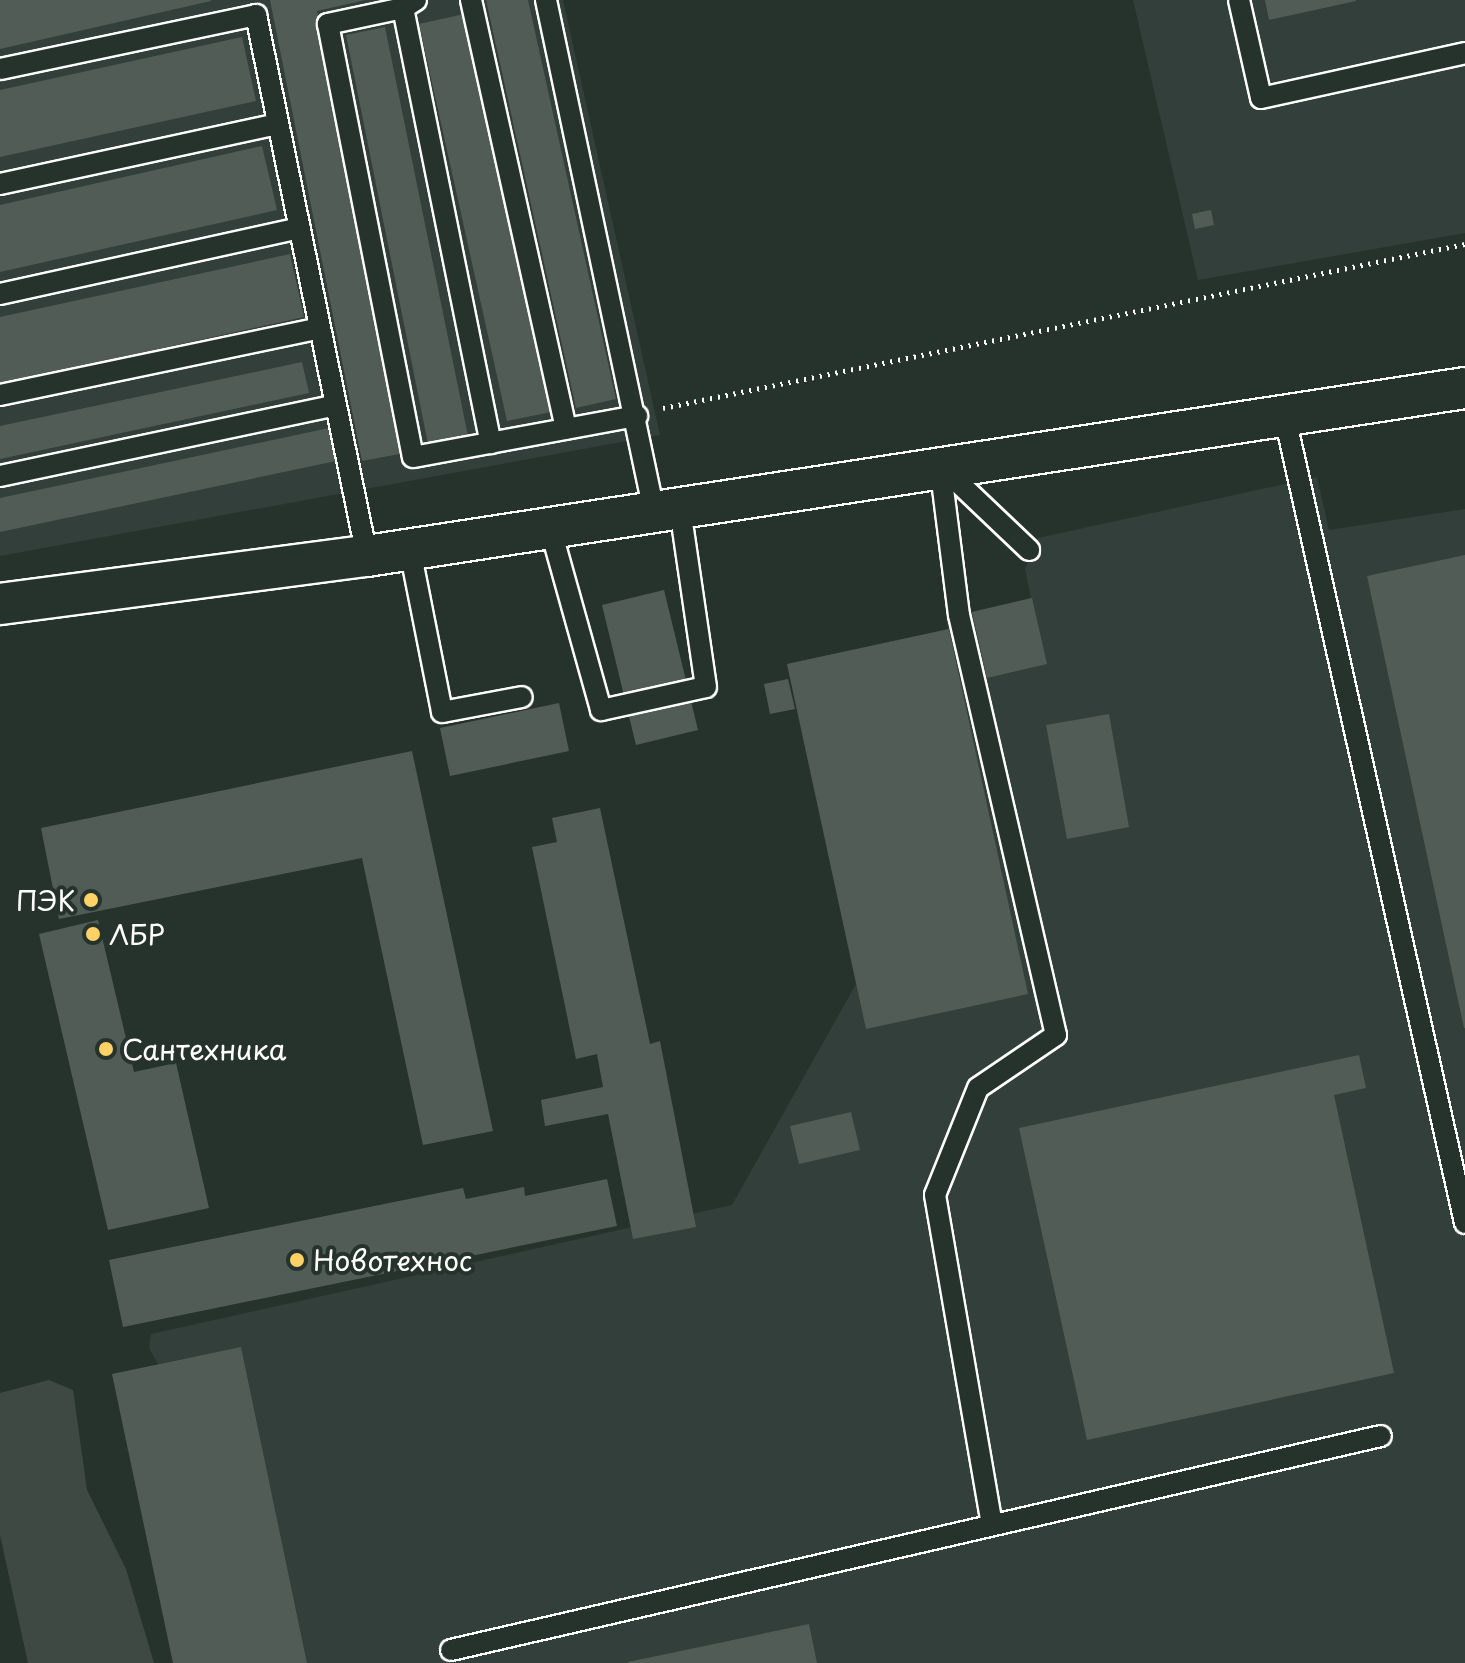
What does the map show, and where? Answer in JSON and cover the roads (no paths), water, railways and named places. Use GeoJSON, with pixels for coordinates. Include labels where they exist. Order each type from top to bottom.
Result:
{"type":"FeatureCollection","features":[{"type":"Feature","properties":{"kind":"street"},"geometry":{"type":"LineString","coordinates":[[0,604],[410,550],[940,465],[1465,388]]}},
{"type":"Feature","properties":{"kind":"lane"},"geometry":{"type":"LineString","coordinates":[[471,0],[566,429]]}},
{"type":"Feature","properties":{"kind":"lane"},"geometry":{"type":"LineString","coordinates":[[546,0],[646,413],[706,687],[601,710],[550,527]]}},
{"type":"Feature","properties":{"kind":"lane"},"geometry":{"type":"LineString","coordinates":[[1239,0],[1261,98],[1465,53]]}},
{"type":"Feature","properties":{"kind":"lane"},"geometry":{"type":"LineString","coordinates":[[491,443],[409,4],[328,24],[413,457],[491,443],[566,429],[646,413]]}},
{"type":"Feature","properties":{"kind":"lane"},"geometry":{"type":"LineString","coordinates":[[0,69],[256,15],[367,556]]}},
{"type":"Feature","properties":{"kind":"lane"},"geometry":{"type":"LineString","coordinates":[[0,184],[278,124]]}},
{"type":"Feature","properties":{"kind":"lane"},"geometry":{"type":"LineString","coordinates":[[0,294],[300,228]]}},
{"type":"Feature","properties":{"kind":"lane"},"geometry":{"type":"LineString","coordinates":[[0,395],[320,328]]}},
{"type":"Feature","properties":{"kind":"lane"},"geometry":{"type":"LineString","coordinates":[[0,476],[336,405]]}},
{"type":"Feature","properties":{"kind":"lane"},"geometry":{"type":"LineString","coordinates":[[1284,413],[1465,1223]]}},
{"type":"Feature","properties":{"kind":"lane"},"geometry":{"type":"LineString","coordinates":[[940,465],[1029,550]]}},
{"type":"Feature","properties":{"kind":"lane"},"geometry":{"type":"LineString","coordinates":[[940,465],[959,615],[1056,1035],[978,1088],[935,1195],[992,1525]]}},
{"type":"Feature","properties":{"kind":"lane"},"geometry":{"type":"LineString","coordinates":[[410,550],[442,712],[522,697]]}},
{"type":"Feature","properties":{"kind":"lane"},"geometry":{"type":"LineString","coordinates":[[451,1650],[1381,1436]]}},
{"type":"Feature","properties":{"kind":"place","name":"ПЭК"},"geometry":{"type":"Point","coordinates":[91,900]}},
{"type":"Feature","properties":{"kind":"place","name":"ЛБР"},"geometry":{"type":"Point","coordinates":[93,934]}},
{"type":"Feature","properties":{"kind":"place","name":"Сантехника"},"geometry":{"type":"Point","coordinates":[106,1049]}},
{"type":"Feature","properties":{"kind":"place","name":"Новотехнос"},"geometry":{"type":"Point","coordinates":[297,1260]}}]}
